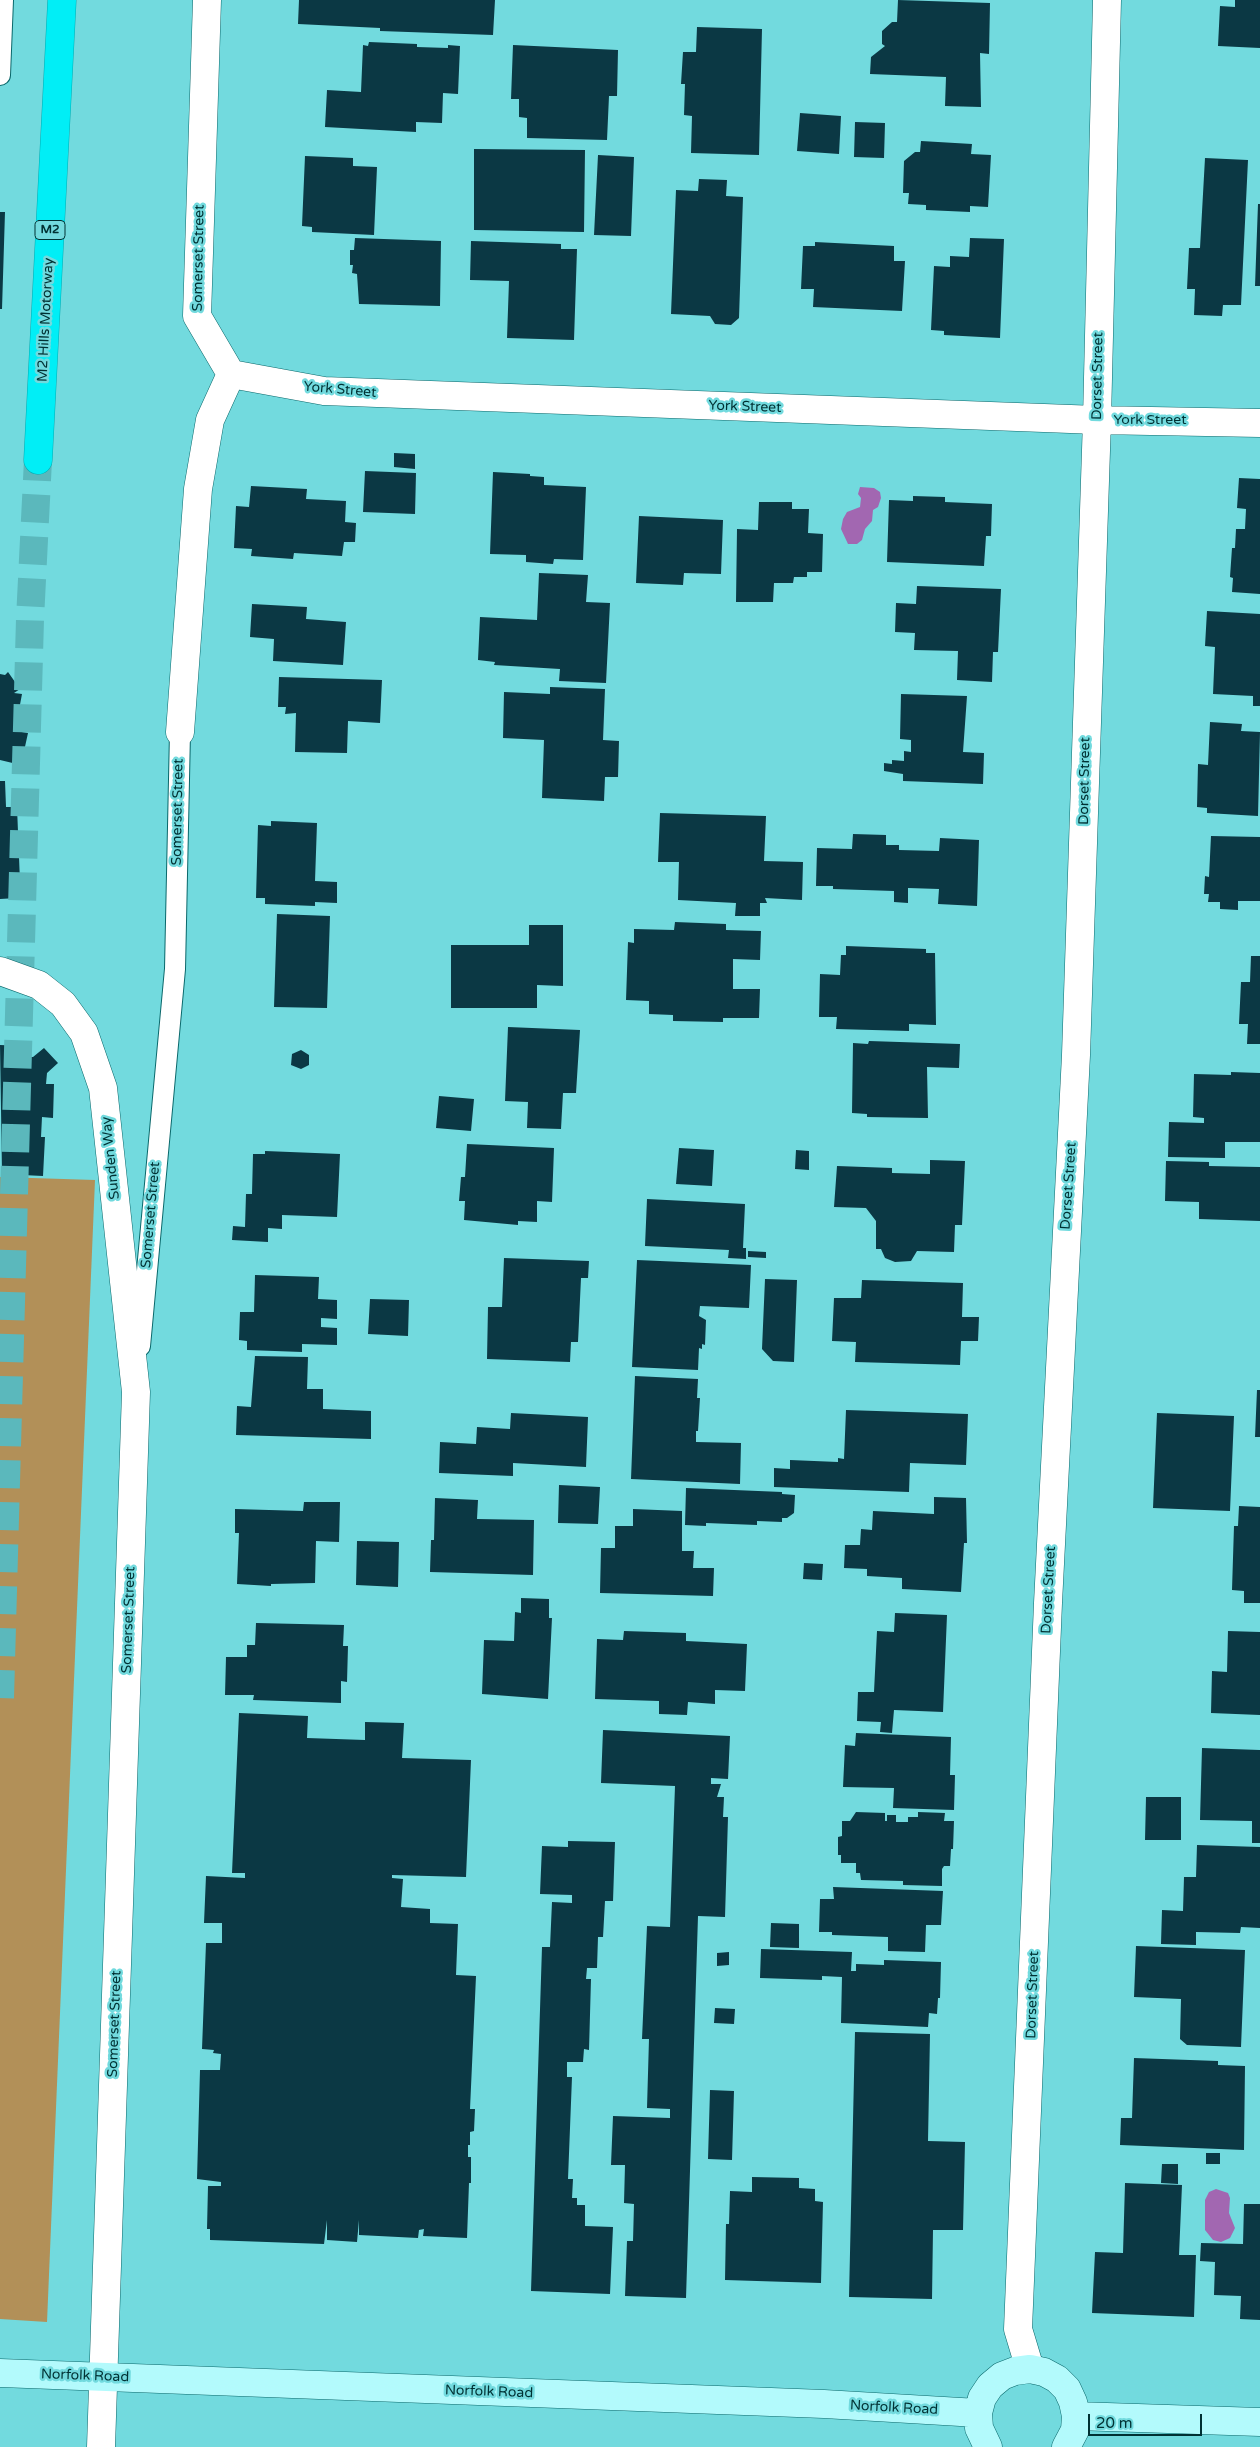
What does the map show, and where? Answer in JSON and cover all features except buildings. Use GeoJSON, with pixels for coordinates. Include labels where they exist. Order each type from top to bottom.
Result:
{"type":"FeatureCollection","features":[{"type":"Feature","properties":{"kind":"highway","name":"M2 Hills Motorway"},"geometry":{"type":"LineString","coordinates":[[38,460],[62,0]]}},
{"type":"Feature","properties":{"kind":"street","name":"Somerset Street"},"geometry":{"type":"LineString","coordinates":[[180,732],[198,490],[210,420],[231,374],[197,316],[207,0]]}},
{"type":"Feature","properties":{"kind":"street","name":"Dorset Street"},"geometry":{"type":"LineString","coordinates":[[1030,2369],[1018,2329],[1048,1603],[1076,1055],[1097,420],[1106,0]]}},
{"type":"Feature","properties":{"kind":"street","name":"York Street"},"geometry":{"type":"LineString","coordinates":[[231,374],[324,391],[1097,420],[1260,423]]}},
{"type":"Feature","properties":{"kind":"street","name":"Sunden Way"},"geometry":{"type":"LineString","coordinates":[[0,971],[39,985],[63,1004],[84,1033],[103,1088],[136,1392]]}},
{"type":"Feature","properties":{"kind":"street","name":"Somerset Street"},"geometry":{"type":"LineString","coordinates":[[101,2447],[136,1392]]}},
{"type":"Feature","properties":{"kind":"street"},"geometry":{"type":"LineString","coordinates":[[988,2447],[979,2428],[978,2413],[982,2398],[990,2386],[1002,2376],[1015,2371],[1030,2369],[1044,2372],[1057,2379],[1067,2389],[1073,2402],[1076,2416],[1075,2430],[1066,2447]]}},
{"type":"Feature","properties":{"kind":"street","name":"Norfolk Road"},"geometry":{"type":"LineString","coordinates":[[0,2373],[833,2404],[978,2413]]}},
{"type":"Feature","properties":{"kind":"street"},"geometry":{"type":"LineString","coordinates":[[1076,2416],[1260,2422]]}},
{"type":"Feature","properties":{"kind":"lane"},"geometry":{"type":"LineString","coordinates":[[0,75],[3,0]]}},
{"type":"Feature","properties":{"kind":"lane","name":"Somerset Street"},"geometry":{"type":"LineString","coordinates":[[136,1392],[175,968],[180,732]]}},
{"type":"Feature","properties":{"kind":"shaded area"},"geometry":{"type":"Polygon","coordinates":[[[860,487],[874,488],[880,492],[881,498],[878,507],[873,510],[872,521],[865,529],[862,540],[857,544],[848,544],[841,529],[843,519],[847,512],[860,507],[861,498],[858,494],[860,487]]]}},
{"type":"Feature","properties":{"kind":"shaded area"},"geometry":{"type":"Polygon","coordinates":[[[0,1177],[95,1180],[47,2322],[0,2319],[0,1177]]]}},
{"type":"Feature","properties":{"kind":"shaded area"},"geometry":{"type":"Polygon","coordinates":[[[1216,2189],[1228,2193],[1230,2198],[1229,2213],[1235,2228],[1230,2238],[1221,2242],[1213,2240],[1205,2230],[1205,2200],[1209,2192],[1216,2189]]]}},
{"type":"Feature","properties":{"kind":"tunnel"},"geometry":{"type":"LineString","coordinates":[[0,1698],[30,619],[38,460]]}}]}
